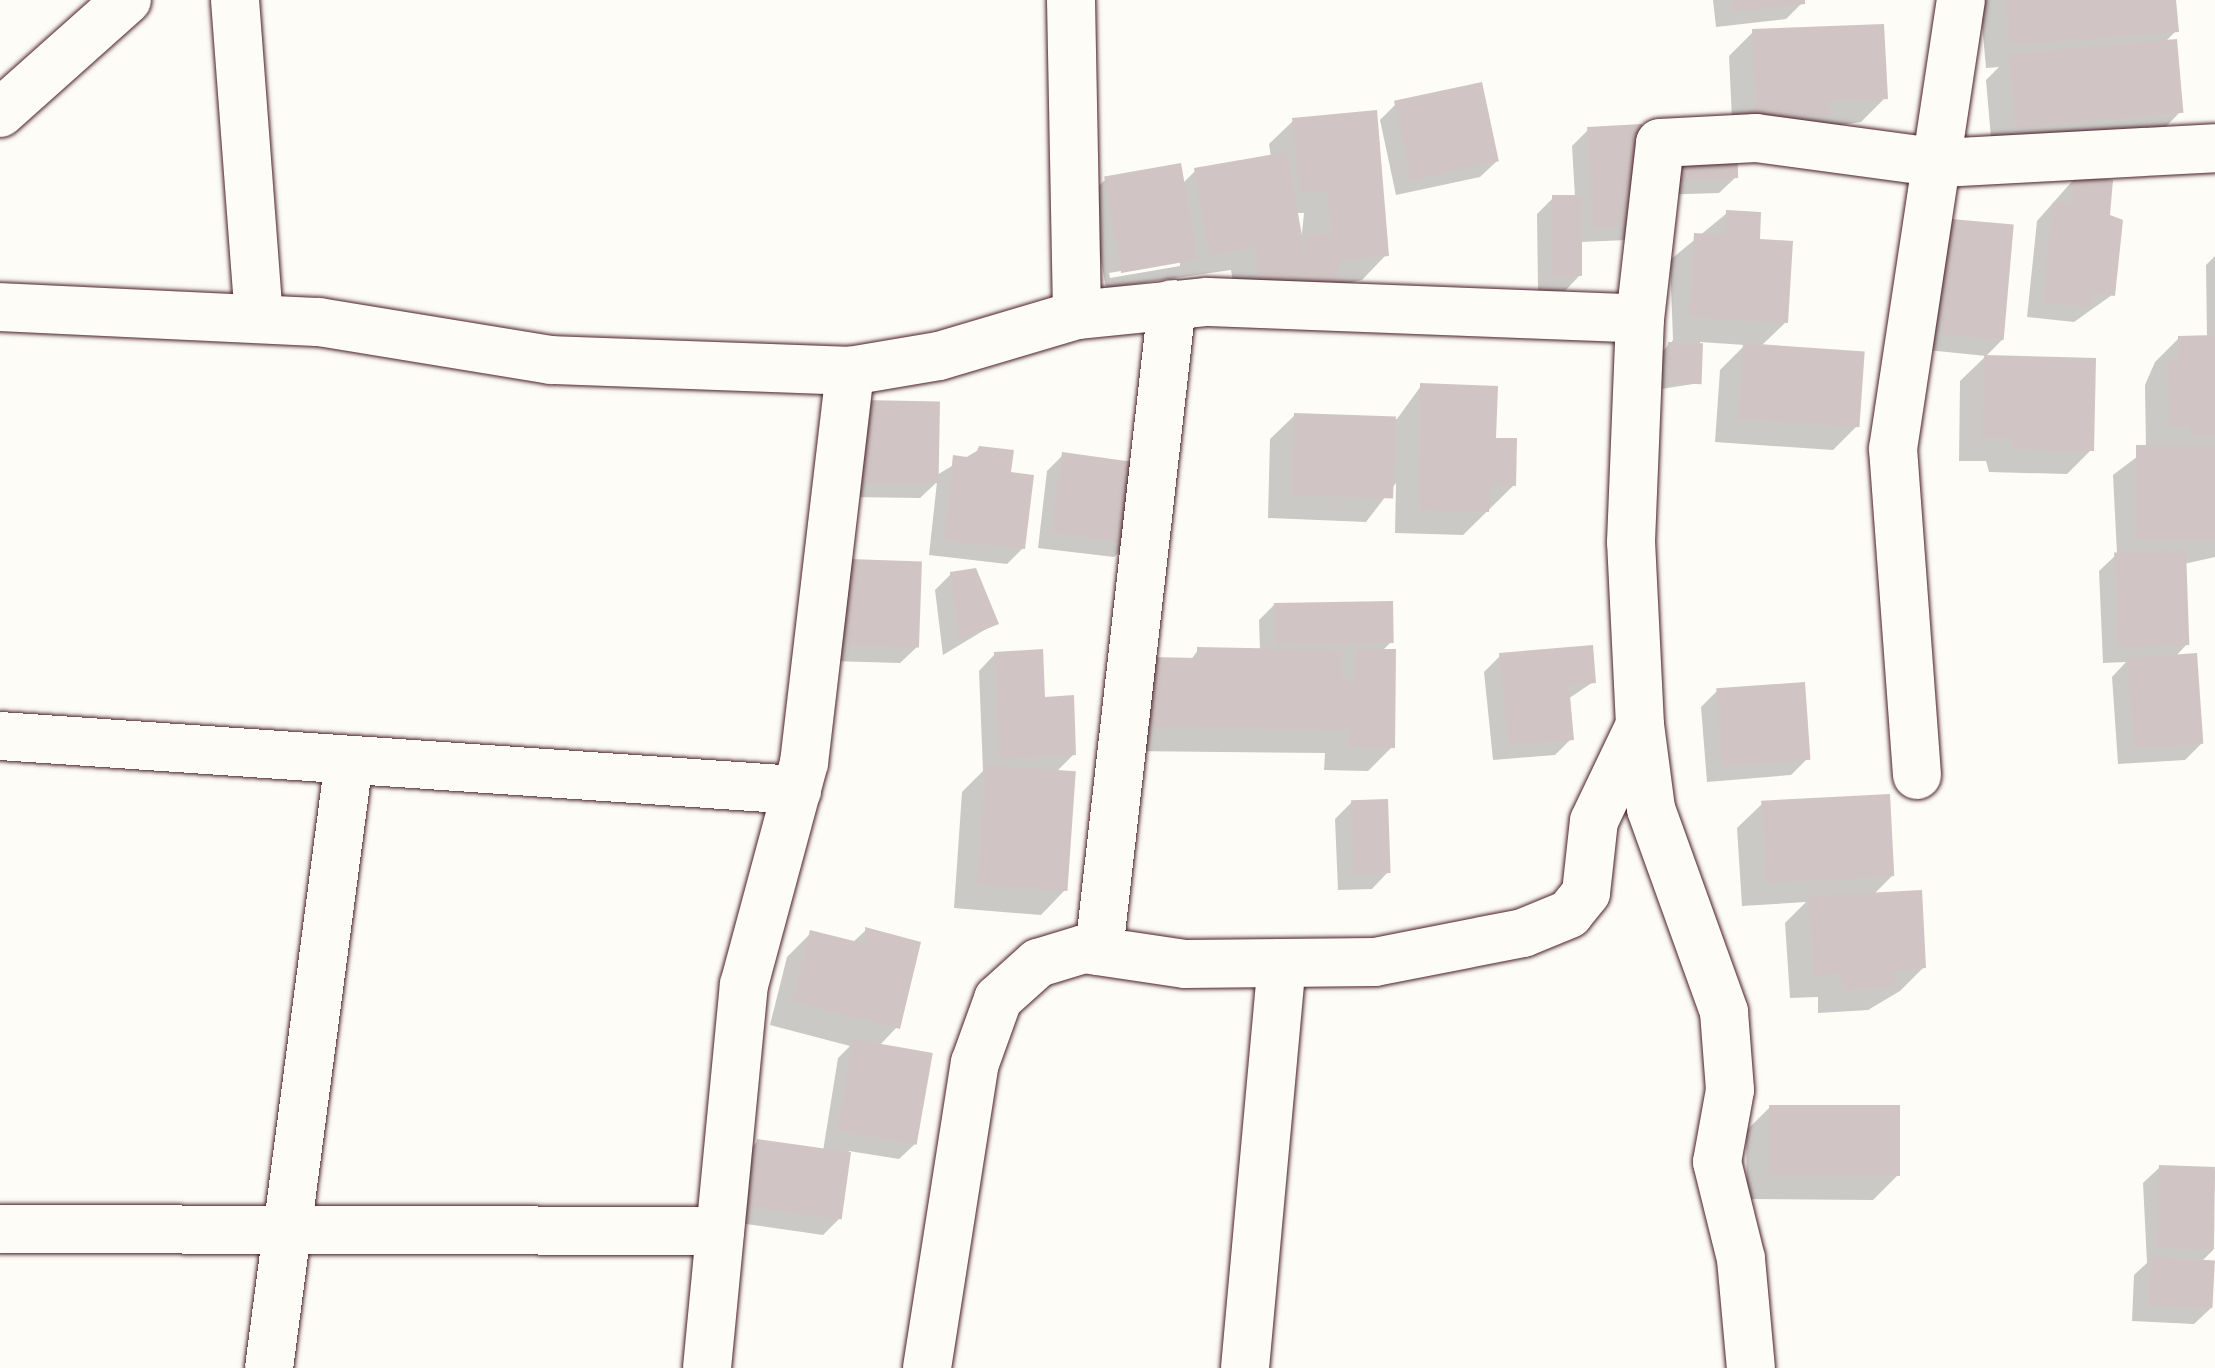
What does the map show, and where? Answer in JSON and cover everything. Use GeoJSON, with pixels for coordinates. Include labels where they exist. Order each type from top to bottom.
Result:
{"type":"FeatureCollection","features":[{"type":"Feature","properties":{"kind":"street"},"geometry":{"type":"LineString","coordinates":[[0,113],[127,0]]}},
{"type":"Feature","properties":{"kind":"street"},"geometry":{"type":"LineString","coordinates":[[235,0],[259,318]]}},
{"type":"Feature","properties":{"kind":"street"},"geometry":{"type":"LineString","coordinates":[[1071,0],[1077,315]]}},
{"type":"Feature","properties":{"kind":"street"},"geometry":{"type":"LineString","coordinates":[[1917,774],[1893,449],[1941,163],[1961,0]]}},
{"type":"Feature","properties":{"kind":"street"},"geometry":{"type":"LineString","coordinates":[[1751,1368],[1741,1259],[1717,1162],[1730,1090],[1724,1012],[1651,809],[1640,725],[1631,542],[1640,319],[1660,142],[1756,138],[1941,163],[2215,148]]}},
{"type":"Feature","properties":{"kind":"street"},"geometry":{"type":"LineString","coordinates":[[0,307],[259,318],[550,360],[850,371],[939,356],[1077,315],[1172,304],[1640,319]]}},
{"type":"Feature","properties":{"kind":"street"},"geometry":{"type":"LineString","coordinates":[[1099,951],[1172,304]]}},
{"type":"Feature","properties":{"kind":"street"},"geometry":{"type":"LineString","coordinates":[[707,1368],[744,985],[797,790],[850,371]]}},
{"type":"Feature","properties":{"kind":"street"},"geometry":{"type":"LineString","coordinates":[[926,1368],[974,1063],[998,999],[1038,963],[1099,951],[1282,964],[1375,962],[1569,914],[1586,893],[1594,821],[1640,725]]}},
{"type":"Feature","properties":{"kind":"street"},"geometry":{"type":"LineString","coordinates":[[0,736],[797,790]]}},
{"type":"Feature","properties":{"kind":"street"},"geometry":{"type":"LineString","coordinates":[[269,1368],[349,760]]}},
{"type":"Feature","properties":{"kind":"street"},"geometry":{"type":"LineString","coordinates":[[1245,1368],[1282,964]]}},
{"type":"Feature","properties":{"kind":"street"},"geometry":{"type":"LineString","coordinates":[[0,1229],[720,1231]]}},
{"type":"Feature","properties":{"kind":"building"},"geometry":{"type":"Polygon","coordinates":[[[1731,0],[1805,0],[1805,4],[1732,12],[1731,0]]]}},
{"type":"Feature","properties":{"kind":"building"},"geometry":{"type":"Polygon","coordinates":[[[2005,0],[2176,0],[2179,32],[2009,45],[2005,0]]]}},
{"type":"Feature","properties":{"kind":"building"},"geometry":{"type":"Polygon","coordinates":[[[1884,24],[1888,99],[1829,101],[1830,115],[1756,118],[1752,29],[1884,24]]]}},
{"type":"Feature","properties":{"kind":"building"},"geometry":{"type":"Polygon","coordinates":[[[2177,39],[2183,113],[2015,127],[2009,54],[2177,39]]]}},
{"type":"Feature","properties":{"kind":"building"},"geometry":{"type":"Polygon","coordinates":[[[1482,82],[1499,161],[1411,180],[1394,101],[1482,82]]]}},
{"type":"Feature","properties":{"kind":"building"},"geometry":{"type":"Polygon","coordinates":[[[1377,110],[1389,256],[1338,260],[1340,284],[1308,287],[1307,276],[1260,285],[1254,247],[1209,255],[1194,168],[1287,152],[1306,258],[1304,236],[1331,234],[1327,190],[1299,192],[1292,118],[1377,110]]]}},
{"type":"Feature","properties":{"kind":"building"},"geometry":{"type":"Polygon","coordinates":[[[1642,124],[1647,225],[1592,228],[1587,127],[1642,124]]]}},
{"type":"Feature","properties":{"kind":"building"},"geometry":{"type":"Polygon","coordinates":[[[1737,144],[1738,178],[1670,180],[1669,146],[1737,144]]]}},
{"type":"Feature","properties":{"kind":"building"},"geometry":{"type":"Polygon","coordinates":[[[1181,163],[1198,260],[1121,273],[1104,177],[1181,163]]]}},
{"type":"Feature","properties":{"kind":"building"},"geometry":{"type":"Polygon","coordinates":[[[2074,175],[2113,180],[2110,215],[2123,220],[2115,296],[2094,293],[2092,307],[2042,302],[2053,202],[2071,204],[2074,175]]]}},
{"type":"Feature","properties":{"kind":"building"},"geometry":{"type":"Polygon","coordinates":[[[1552,195],[1582,195],[1582,276],[1552,276],[1552,195]]]}},
{"type":"Feature","properties":{"kind":"building"},"geometry":{"type":"Polygon","coordinates":[[[1726,210],[1761,212],[1760,239],[1793,241],[1788,323],[1689,317],[1694,233],[1725,235],[1726,210]]]}},
{"type":"Feature","properties":{"kind":"building"},"geometry":{"type":"Polygon","coordinates":[[[1951,219],[2014,224],[2004,340],[1941,335],[1951,219]]]}},
{"type":"Feature","properties":{"kind":"building"},"geometry":{"type":"Polygon","coordinates":[[[2215,335],[2215,434],[2191,435],[2188,426],[2169,426],[2168,359],[2178,359],[2178,336],[2215,335]]]}},
{"type":"Feature","properties":{"kind":"building"},"geometry":{"type":"Polygon","coordinates":[[[1668,342],[1703,343],[1702,384],[1667,383],[1668,342]]]}},
{"type":"Feature","properties":{"kind":"building"},"geometry":{"type":"Polygon","coordinates":[[[1743,343],[1865,352],[1859,427],[1738,419],[1743,343]]]}},
{"type":"Feature","properties":{"kind":"building"},"geometry":{"type":"Polygon","coordinates":[[[1984,355],[2096,358],[2094,451],[2013,449],[2010,438],[1982,438],[1984,355]]]}},
{"type":"Feature","properties":{"kind":"building"},"geometry":{"type":"Polygon","coordinates":[[[1420,383],[1498,386],[1496,438],[1517,438],[1516,486],[1490,485],[1489,512],[1418,510],[1420,383]]]}},
{"type":"Feature","properties":{"kind":"building"},"geometry":{"type":"Polygon","coordinates":[[[861,400],[940,401],[939,483],[860,482],[861,400]]]}},
{"type":"Feature","properties":{"kind":"building"},"geometry":{"type":"Polygon","coordinates":[[[1294,413],[1396,417],[1393,499],[1291,495],[1294,413]]]}},
{"type":"Feature","properties":{"kind":"building"},"geometry":{"type":"Polygon","coordinates":[[[2136,445],[2215,445],[2215,540],[2136,540],[2136,445]]]}},
{"type":"Feature","properties":{"kind":"building"},"geometry":{"type":"Polygon","coordinates":[[[979,446],[1014,450],[1011,472],[1034,475],[1025,549],[944,540],[953,455],[974,458],[979,446]]]}},
{"type":"Feature","properties":{"kind":"building"},"geometry":{"type":"Polygon","coordinates":[[[1062,452],[1142,463],[1131,543],[1051,532],[1062,452]]]}},
{"type":"Feature","properties":{"kind":"building"},"geometry":{"type":"Polygon","coordinates":[[[2186,550],[2189,645],[2117,647],[2114,553],[2186,550]]]}},
{"type":"Feature","properties":{"kind":"building"},"geometry":{"type":"Polygon","coordinates":[[[850,559],[922,562],[919,647],[847,645],[850,559]]]}},
{"type":"Feature","properties":{"kind":"building"},"geometry":{"type":"Polygon","coordinates":[[[976,568],[999,624],[959,640],[950,572],[976,568]]]}},
{"type":"Feature","properties":{"kind":"building"},"geometry":{"type":"Polygon","coordinates":[[[1393,601],[1394,643],[1275,645],[1274,603],[1393,601]]]}},
{"type":"Feature","properties":{"kind":"building"},"geometry":{"type":"Polygon","coordinates":[[[1593,645],[1596,683],[1569,685],[1574,740],[1508,745],[1499,653],[1593,645]]]}},
{"type":"Feature","properties":{"kind":"building"},"geometry":{"type":"Polygon","coordinates":[[[1197,647],[1342,650],[1342,679],[1354,679],[1354,649],[1396,649],[1395,748],[1347,747],[1348,730],[1148,727],[1149,657],[1197,658],[1197,647]]]}},
{"type":"Feature","properties":{"kind":"building"},"geometry":{"type":"Polygon","coordinates":[[[1043,649],[1045,697],[1074,695],[1076,755],[999,759],[994,652],[1043,649]]]}},
{"type":"Feature","properties":{"kind":"building"},"geometry":{"type":"Polygon","coordinates":[[[2197,653],[2203,744],[2134,749],[2127,658],[2197,653]]]}},
{"type":"Feature","properties":{"kind":"building"},"geometry":{"type":"Polygon","coordinates":[[[1805,682],[1810,760],[1722,766],[1716,688],[1805,682]]]}},
{"type":"Feature","properties":{"kind":"building"},"geometry":{"type":"Polygon","coordinates":[[[985,765],[1076,771],[1067,891],[977,885],[985,765]]]}},
{"type":"Feature","properties":{"kind":"building"},"geometry":{"type":"Polygon","coordinates":[[[1890,794],[1894,876],[1765,883],[1761,801],[1890,794]]]}},
{"type":"Feature","properties":{"kind":"building"},"geometry":{"type":"Polygon","coordinates":[[[1388,799],[1391,873],[1354,874],[1351,800],[1388,799]]]}},
{"type":"Feature","properties":{"kind":"building"},"geometry":{"type":"Polygon","coordinates":[[[1922,890],[1926,968],[1894,970],[1895,987],[1841,990],[1841,974],[1813,975],[1808,896],[1922,890]]]}},
{"type":"Feature","properties":{"kind":"building"},"geometry":{"type":"Polygon","coordinates":[[[865,927],[921,942],[900,1029],[792,1001],[810,930],[866,944],[865,927]]]}},
{"type":"Feature","properties":{"kind":"building"},"geometry":{"type":"Polygon","coordinates":[[[853,1039],[933,1053],[917,1145],[837,1131],[853,1039]]]}},
{"type":"Feature","properties":{"kind":"building"},"geometry":{"type":"Polygon","coordinates":[[[1769,1105],[1900,1105],[1900,1176],[1769,1176],[1769,1105]]]}},
{"type":"Feature","properties":{"kind":"building"},"geometry":{"type":"Polygon","coordinates":[[[757,1139],[851,1152],[842,1220],[748,1206],[757,1139]]]}},
{"type":"Feature","properties":{"kind":"building"},"geometry":{"type":"Polygon","coordinates":[[[2159,1165],[2215,1167],[2212,1250],[2156,1248],[2159,1165]]]}},
{"type":"Feature","properties":{"kind":"building"},"geometry":{"type":"Polygon","coordinates":[[[2150,1257],[2215,1260],[2212,1308],[2147,1305],[2150,1257]]]}}]}
